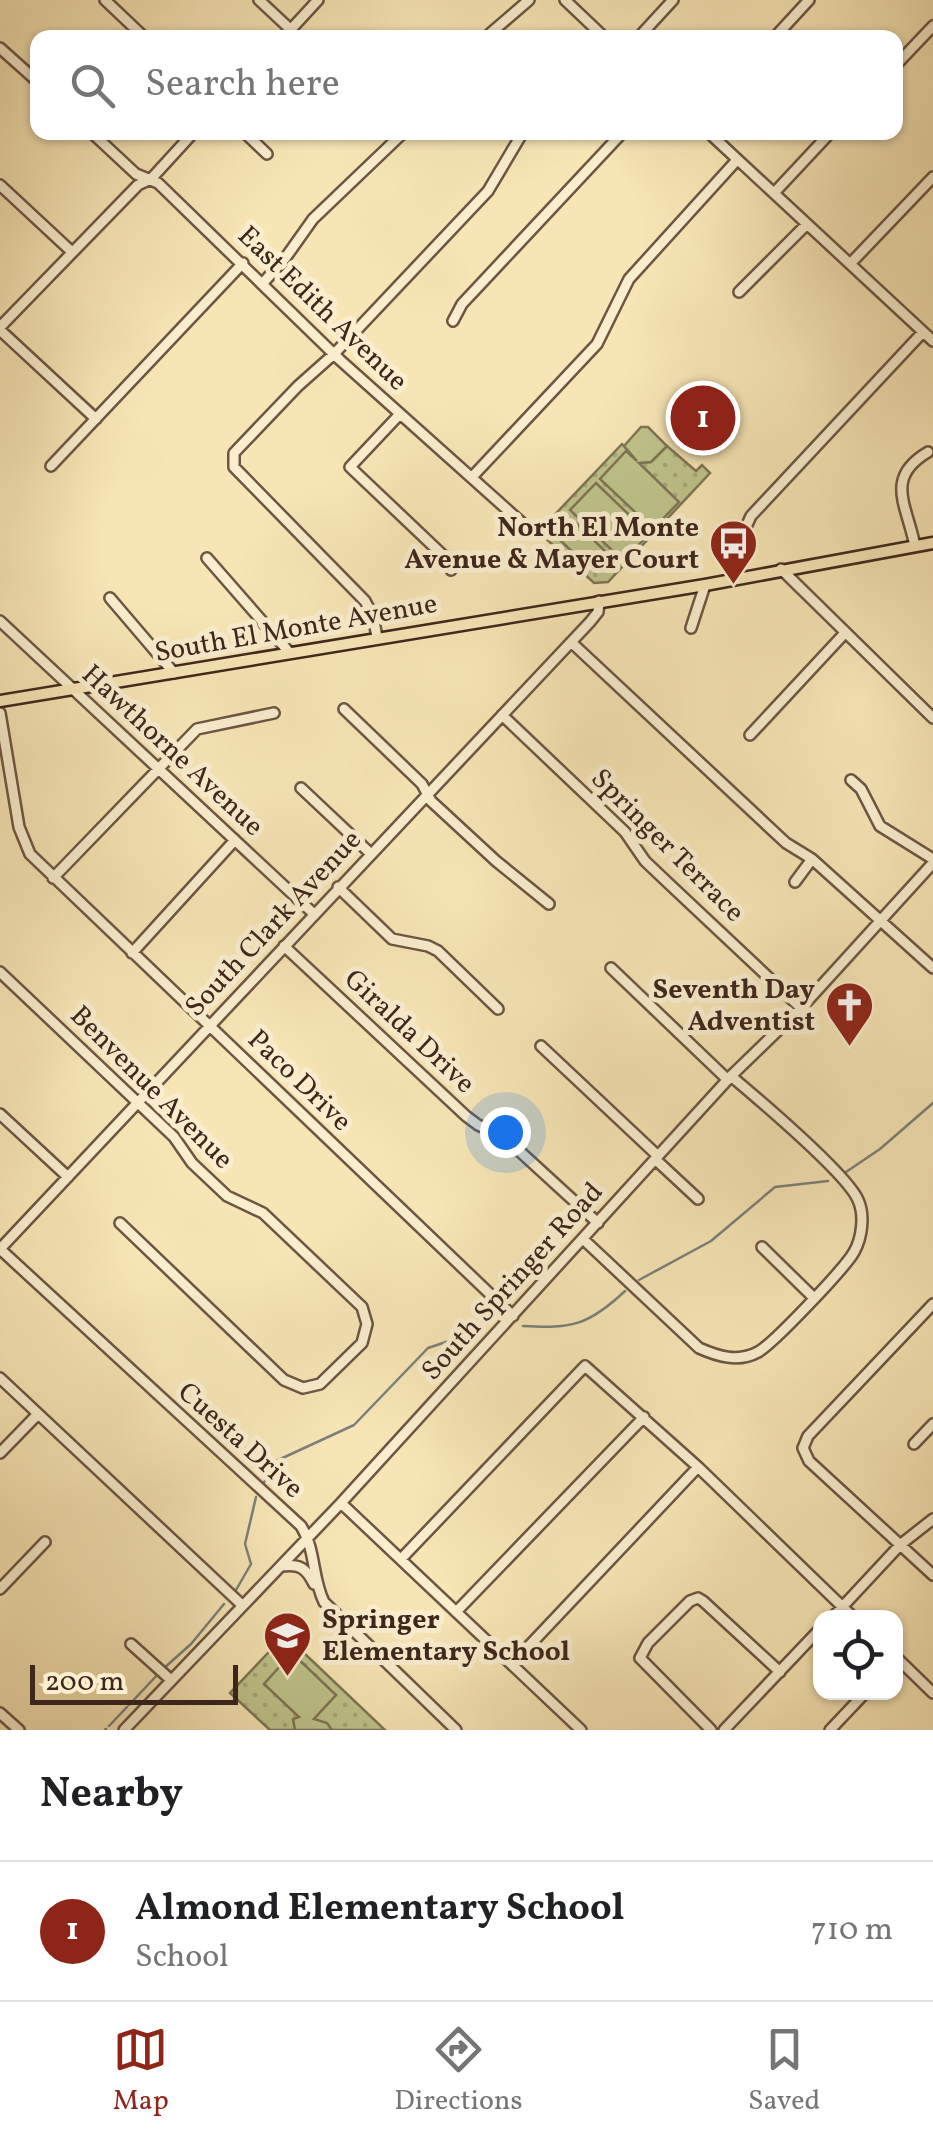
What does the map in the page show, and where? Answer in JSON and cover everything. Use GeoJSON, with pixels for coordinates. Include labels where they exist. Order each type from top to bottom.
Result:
{"type":"FeatureCollection","features":[{"type":"Feature","properties":{"kind":"main road","name":"South El Monte Avenue"},"geometry":{"type":"LineString","coordinates":[[0,700],[705,585],[933,543]]}},
{"type":"Feature","properties":{"kind":"street"},"geometry":{"type":"LineString","coordinates":[[105,0],[136,30]]}},
{"type":"Feature","properties":{"kind":"street"},"geometry":{"type":"LineString","coordinates":[[259,0],[284,30]]}},
{"type":"Feature","properties":{"kind":"street"},"geometry":{"type":"LineString","coordinates":[[289,30],[318,0]]}},
{"type":"Feature","properties":{"kind":"street"},"geometry":{"type":"LineString","coordinates":[[494,30],[528,0]]}},
{"type":"Feature","properties":{"kind":"street"},"geometry":{"type":"LineString","coordinates":[[565,0],[597,30]]}},
{"type":"Feature","properties":{"kind":"street"},"geometry":{"type":"LineString","coordinates":[[645,30],[673,0]]}},
{"type":"Feature","properties":{"kind":"street"},"geometry":{"type":"LineString","coordinates":[[781,30],[809,0]]}},
{"type":"Feature","properties":{"kind":"street"},"geometry":{"type":"LineString","coordinates":[[903,58],[933,26]]}},
{"type":"Feature","properties":{"kind":"street"},"geometry":{"type":"LineString","coordinates":[[0,48],[30,75]]}},
{"type":"Feature","properties":{"kind":"street","name":"East Edith Avenue"},"geometry":{"type":"LineString","coordinates":[[100,140],[136,174],[150,179],[399,415],[520,522]]}},
{"type":"Feature","properties":{"kind":"street"},"geometry":{"type":"LineString","coordinates":[[96,420],[0,328],[187,140]]}},
{"type":"Feature","properties":{"kind":"street"},"geometry":{"type":"LineString","coordinates":[[252,140],[267,154]]}},
{"type":"Feature","properties":{"kind":"street"},"geometry":{"type":"LineString","coordinates":[[263,282],[313,220],[396,140]]}},
{"type":"Feature","properties":{"kind":"street"},"geometry":{"type":"LineString","coordinates":[[377,637],[373,616],[365,602],[234,468],[234,453],[488,191],[518,140]]}},
{"type":"Feature","properties":{"kind":"street"},"geometry":{"type":"LineString","coordinates":[[453,321],[462,304],[616,140]]}},
{"type":"Feature","properties":{"kind":"street"},"geometry":{"type":"LineString","coordinates":[[717,140],[933,341]]}},
{"type":"Feature","properties":{"kind":"street"},"geometry":{"type":"LineString","coordinates":[[774,193],[824,140]]}},
{"type":"Feature","properties":{"kind":"street"},"geometry":{"type":"LineString","coordinates":[[472,477],[597,344],[629,280],[738,160]]}},
{"type":"Feature","properties":{"kind":"street"},"geometry":{"type":"LineString","coordinates":[[850,264],[933,177]]}},
{"type":"Feature","properties":{"kind":"street"},"geometry":{"type":"LineString","coordinates":[[0,185],[72,252]]}},
{"type":"Feature","properties":{"kind":"street"},"geometry":{"type":"LineString","coordinates":[[739,292],[807,224]]}},
{"type":"Feature","properties":{"kind":"street"},"geometry":{"type":"LineString","coordinates":[[52,466],[243,264]]}},
{"type":"Feature","properties":{"kind":"street"},"geometry":{"type":"LineString","coordinates":[[731,580],[736,548],[751,516],[923,332]]}},
{"type":"Feature","properties":{"kind":"street"},"geometry":{"type":"LineString","coordinates":[[399,415],[350,467],[449,561],[451,570]]}},
{"type":"Feature","properties":{"kind":"street"},"geometry":{"type":"LineString","coordinates":[[915,546],[902,477],[912,462],[928,452]]}},
{"type":"Feature","properties":{"kind":"street"},"geometry":{"type":"LineString","coordinates":[[207,558],[289,652]]}},
{"type":"Feature","properties":{"kind":"street"},"geometry":{"type":"LineString","coordinates":[[781,569],[933,718]]}},
{"type":"Feature","properties":{"kind":"street"},"geometry":{"type":"LineString","coordinates":[[691,628],[705,585]]}},
{"type":"Feature","properties":{"kind":"street"},"geometry":{"type":"LineString","coordinates":[[110,598],[174,673]]}},
{"type":"Feature","properties":{"kind":"street","name":"South Clark Avenue"},"geometry":{"type":"LineString","coordinates":[[0,1249],[582,631],[598,612],[593,602]]}},
{"type":"Feature","properties":{"kind":"street","name":"Hawthorne Avenue"},"geometry":{"type":"LineString","coordinates":[[0,621],[314,914]]}},
{"type":"Feature","properties":{"kind":"street"},"geometry":{"type":"LineString","coordinates":[[750,735],[844,634]]}},
{"type":"Feature","properties":{"kind":"street"},"geometry":{"type":"LineString","coordinates":[[571,642],[786,843],[812,859],[933,968]]}},
{"type":"Feature","properties":{"kind":"street"},"geometry":{"type":"LineString","coordinates":[[344,709],[422,784],[431,801],[549,904]]}},
{"type":"Feature","properties":{"kind":"street","name":"Paco Drive"},"geometry":{"type":"LineString","coordinates":[[0,713],[23,840],[30,854],[513,1316]]}},
{"type":"Feature","properties":{"kind":"street"},"geometry":{"type":"LineString","coordinates":[[53,878],[196,728],[274,713]]}},
{"type":"Feature","properties":{"kind":"street","name":"Springer Terrace"},"geometry":{"type":"LineString","coordinates":[[502,715],[626,832],[666,882],[801,1008]]}},
{"type":"Feature","properties":{"kind":"street"},"geometry":{"type":"LineString","coordinates":[[851,780],[861,789],[880,826],[933,861]]}},
{"type":"Feature","properties":{"kind":"street"},"geometry":{"type":"LineString","coordinates":[[301,788],[370,854]]}},
{"type":"Feature","properties":{"kind":"street"},"geometry":{"type":"LineString","coordinates":[[132,953],[235,840]]}},
{"type":"Feature","properties":{"kind":"street"},"geometry":{"type":"LineString","coordinates":[[795,882],[812,859]]}},
{"type":"Feature","properties":{"kind":"street","name":"South Springer Road"},"geometry":{"type":"LineString","coordinates":[[124,1730],[342,1503],[933,861]]}},
{"type":"Feature","properties":{"kind":"street"},"geometry":{"type":"LineString","coordinates":[[338,887],[392,938],[438,951],[498,1009]]}},
{"type":"Feature","properties":{"kind":"street","name":"Giralda Drive"},"geometry":{"type":"LineString","coordinates":[[284,946],[466,1116],[478,1126],[503,1136],[598,1223]]}},
{"type":"Feature","properties":{"kind":"street"},"geometry":{"type":"LineString","coordinates":[[583,1239],[698,1348],[719,1357],[739,1358],[757,1353],[814,1298],[854,1252],[862,1224],[858,1200],[836,1173],[611,968]]}},
{"type":"Feature","properties":{"kind":"street","name":"Benvenue Avenue"},"geometry":{"type":"LineString","coordinates":[[0,972],[138,1103],[227,1196],[262,1213],[362,1307],[368,1324],[362,1343],[320,1384],[303,1388],[284,1380],[120,1223]]}},
{"type":"Feature","properties":{"kind":"street"},"geometry":{"type":"LineString","coordinates":[[541,1046],[698,1199]]}},
{"type":"Feature","properties":{"kind":"street"},"geometry":{"type":"LineString","coordinates":[[0,1114],[68,1178]]}},
{"type":"Feature","properties":{"kind":"street"},"geometry":{"type":"LineString","coordinates":[[762,1247],[814,1298]]}},
{"type":"Feature","properties":{"kind":"street","name":"Cuesta Drive"},"geometry":{"type":"LineString","coordinates":[[0,1249],[301,1526],[308,1538],[319,1592],[331,1611],[456,1730]]}},
{"type":"Feature","properties":{"kind":"street"},"geometry":{"type":"LineString","coordinates":[[933,1304],[808,1436],[803,1448],[809,1461],[933,1575]]}},
{"type":"Feature","properties":{"kind":"street"},"geometry":{"type":"LineString","coordinates":[[401,1559],[585,1366],[698,1467],[846,1610]]}},
{"type":"Feature","properties":{"kind":"street"},"geometry":{"type":"LineString","coordinates":[[0,1378],[242,1605]]}},
{"type":"Feature","properties":{"kind":"street"},"geometry":{"type":"LineString","coordinates":[[0,1453],[38,1414]]}},
{"type":"Feature","properties":{"kind":"street"},"geometry":{"type":"LineString","coordinates":[[456,1612],[644,1417]]}},
{"type":"Feature","properties":{"kind":"street"},"geometry":{"type":"LineString","coordinates":[[914,1444],[933,1424]]}},
{"type":"Feature","properties":{"kind":"street"},"geometry":{"type":"LineString","coordinates":[[512,1664],[698,1467]]}},
{"type":"Feature","properties":{"kind":"street"},"geometry":{"type":"LineString","coordinates":[[342,1503],[581,1730]]}},
{"type":"Feature","properties":{"kind":"street"},"geometry":{"type":"LineString","coordinates":[[839,1610],[900,1545],[933,1519]]}},
{"type":"Feature","properties":{"kind":"street"},"geometry":{"type":"LineString","coordinates":[[0,1588],[45,1542]]}},
{"type":"Feature","properties":{"kind":"street"},"geometry":{"type":"LineString","coordinates":[[282,1566],[296,1564],[304,1568],[319,1592]]}},
{"type":"Feature","properties":{"kind":"street"},"geometry":{"type":"LineString","coordinates":[[712,1730],[640,1658],[648,1643],[690,1602],[698,1598],[703,1601],[780,1672]]}},
{"type":"Feature","properties":{"kind":"street"},"geometry":{"type":"LineString","coordinates":[[724,1730],[813,1637]]}},
{"type":"Feature","properties":{"kind":"street"},"geometry":{"type":"LineString","coordinates":[[132,1644],[171,1680]]}},
{"type":"Feature","properties":{"kind":"street"},"geometry":{"type":"LineString","coordinates":[[903,1665],[933,1693]]}},
{"type":"Feature","properties":{"kind":"street"},"geometry":{"type":"LineString","coordinates":[[830,1730],[858,1700]]}},
{"type":"Feature","properties":{"kind":"street"},"geometry":{"type":"LineString","coordinates":[[0,1713],[19,1730]]}},
{"type":"Feature","properties":{"kind":"green space"},"geometry":{"type":"Polygon","coordinates":[[[641,427],[648,427],[667,446],[651,462],[639,463],[679,502],[653,529],[600,479],[626,451],[637,461],[624,446],[641,427]]]}},
{"type":"Feature","properties":{"kind":"green space"},"geometry":{"type":"Polygon","coordinates":[[[622,444],[639,462],[651,462],[667,446],[696,471],[702,465],[710,473],[608,582],[594,583],[544,537],[543,527],[622,444]]]}},
{"type":"Feature","properties":{"kind":"green space"},"geometry":{"type":"Polygon","coordinates":[[[596,483],[649,534],[623,561],[570,510],[596,483]]]}},
{"type":"Feature","properties":{"kind":"green space"},"geometry":{"type":"Polygon","coordinates":[[[576,523],[604,550],[588,567],[560,540],[576,523]]]}},
{"type":"Feature","properties":{"kind":"green space","name":"Springer Elementary School"},"geometry":{"type":"Polygon","coordinates":[[[285,1635],[385,1730],[270,1730],[230,1693],[285,1635]]]}},
{"type":"Feature","properties":{"kind":"green space"},"geometry":{"type":"Polygon","coordinates":[[[292,1653],[336,1695],[314,1719],[327,1723],[332,1730],[295,1730],[293,1719],[299,1717],[264,1684],[292,1653]]]}},
{"type":"Feature","properties":{"kind":"waterway"},"geometry":{"type":"LineString","coordinates":[[846,1172],[880,1149],[933,1103]]}},
{"type":"Feature","properties":{"kind":"waterway"},"geometry":{"type":"LineString","coordinates":[[639,1280],[711,1241],[775,1187],[828,1181]]}},
{"type":"Feature","properties":{"kind":"waterway"},"geometry":{"type":"LineString","coordinates":[[523,1326],[555,1327],[579,1322],[601,1311],[625,1291]]}},
{"type":"Feature","properties":{"kind":"waterway"},"geometry":{"type":"LineString","coordinates":[[263,1484],[276,1461],[354,1425],[428,1348],[461,1337]]}},
{"type":"Feature","properties":{"kind":"waterway"},"geometry":{"type":"LineString","coordinates":[[236,1590],[251,1564],[245,1544],[256,1497]]}},
{"type":"Feature","properties":{"kind":"waterway"},"geometry":{"type":"LineString","coordinates":[[163,1669],[191,1644],[224,1604]]}},
{"type":"Feature","properties":{"kind":"waterway"},"geometry":{"type":"LineString","coordinates":[[129,1705],[159,1673]]}},
{"type":"Feature","properties":{"kind":"waterway"},"geometry":{"type":"LineString","coordinates":[[109,1726],[127,1707]]}},
{"type":"Feature","properties":{"kind":"place","name":"Almond Elementary School"},"geometry":{"type":"Point","coordinates":[703,418]}},
{"type":"Feature","properties":{"kind":"place","name":"North El Monte Avenue & Mayer Court"},"geometry":{"type":"Point","coordinates":[734,586]}},
{"type":"Feature","properties":{"kind":"place","name":"Seventh Day Adventist"},"geometry":{"type":"Point","coordinates":[850,1048]}},
{"type":"Feature","properties":{"kind":"place","name":"Springer Elementary School"},"geometry":{"type":"Point","coordinates":[287,1678]}}]}
